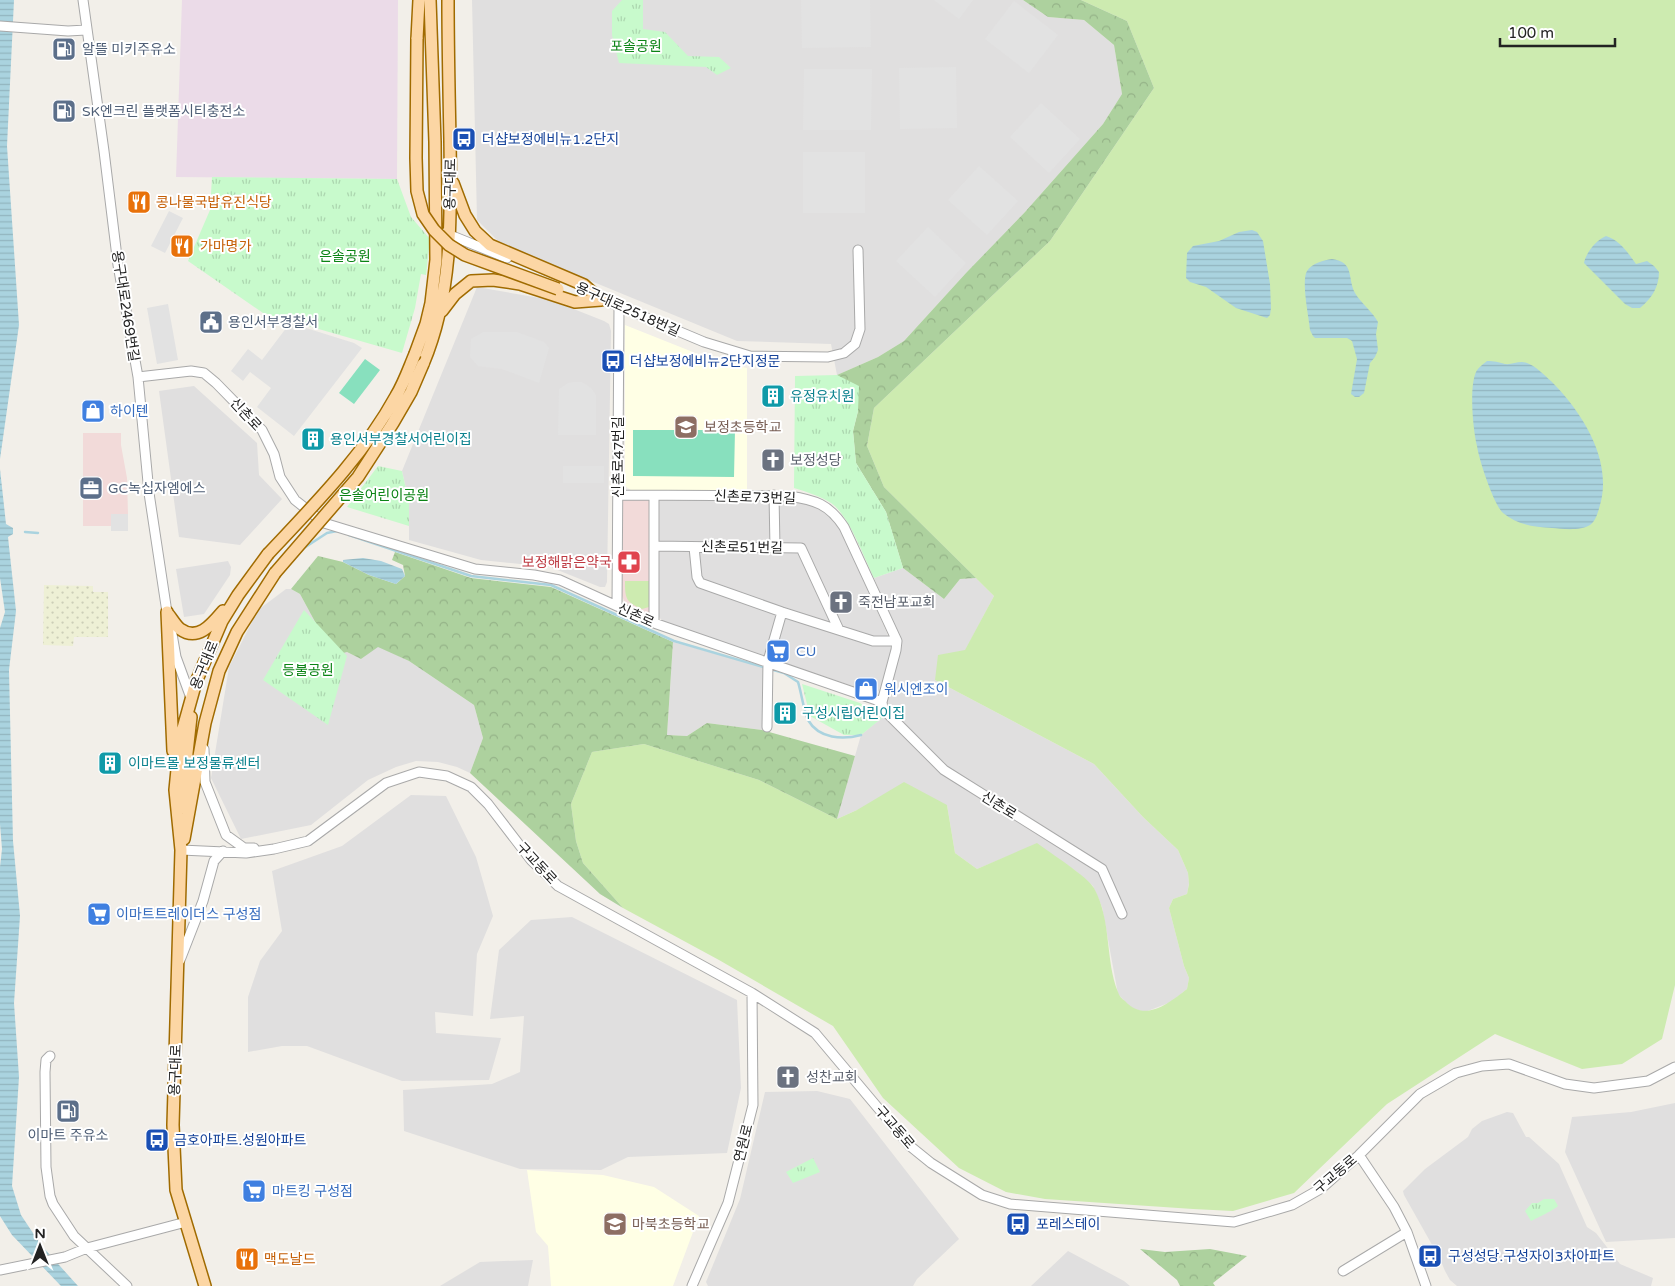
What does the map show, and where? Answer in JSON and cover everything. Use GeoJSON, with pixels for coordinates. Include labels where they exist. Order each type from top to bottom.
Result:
{"type":"FeatureCollection","features":[{"type":"Feature","properties":{"kind":"main road"},"geometry":{"type":"LineString","coordinates":[[419,0],[417,38],[417,191],[423,214],[434,230],[449,246],[465,256],[580,297],[601,300]]}},
{"type":"Feature","properties":{"kind":"main road","name":"용구대로"},"geometry":{"type":"LineString","coordinates":[[182,850],[175,790],[180,739],[196,682],[214,638],[238,595],[268,554],[342,474],[375,432],[397,394],[415,354],[429,310],[436,260],[435,142],[430,0]]}},
{"type":"Feature","properties":{"kind":"main road","name":"용구대로"},"geometry":{"type":"LineString","coordinates":[[205,1286],[176,1190],[173,1161],[173,1125],[182,850],[205,723],[219,671],[237,632],[275,573],[358,477],[411,392],[436,327],[445,283],[449,235],[448,0]]}},
{"type":"Feature","properties":{"kind":"main road"},"geometry":{"type":"LineString","coordinates":[[435,142],[444,156],[445,198],[448,200],[450,198]]}},
{"type":"Feature","properties":{"kind":"main road"},"geometry":{"type":"LineString","coordinates":[[450,177],[465,215],[475,231],[490,245],[584,285],[601,300]]}},
{"type":"Feature","properties":{"kind":"main road"},"geometry":{"type":"LineString","coordinates":[[434,278],[440,274],[442,278],[436,327]]}},
{"type":"Feature","properties":{"kind":"main road"},"geometry":{"type":"LineString","coordinates":[[440,314],[455,294],[471,281],[493,280],[520,284],[575,302],[601,300]]}},
{"type":"Feature","properties":{"kind":"main road"},"geometry":{"type":"LineString","coordinates":[[167,612],[179,629],[192,634],[206,630],[238,595]]}},
{"type":"Feature","properties":{"kind":"main road"},"geometry":{"type":"LineString","coordinates":[[167,612],[175,790]]}},
{"type":"Feature","properties":{"kind":"main road"},"geometry":{"type":"LineString","coordinates":[[191,698],[195,708],[196,723],[191,802]]}},
{"type":"Feature","properties":{"kind":"main road"},"geometry":{"type":"LineString","coordinates":[[182,850],[191,698]]}},
{"type":"Feature","properties":{"kind":"street","name":"용구대로2469번길"},"geometry":{"type":"LineString","coordinates":[[82,0],[118,265],[138,377],[149,494],[167,612],[176,657],[191,698]]}},
{"type":"Feature","properties":{"kind":"street"},"geometry":{"type":"LineString","coordinates":[[0,26],[68,31],[86,30]]}},
{"type":"Feature","properties":{"kind":"street","name":"용구대로2518번길"},"geometry":{"type":"LineString","coordinates":[[435,229],[578,287],[601,300],[704,342],[750,356],[828,357],[844,353],[855,344],[860,330],[858,250]]}},
{"type":"Feature","properties":{"kind":"street","name":"신촌로47번길"},"geometry":{"type":"LineString","coordinates":[[617,606],[619,307]]}},
{"type":"Feature","properties":{"kind":"street","name":"신촌로"},"geometry":{"type":"LineString","coordinates":[[138,377],[191,371],[204,373],[262,430],[274,454],[280,477],[295,500],[324,522],[475,570],[534,575],[560,580],[654,623],[882,702],[883,709],[944,770],[1102,869],[1122,914]]}},
{"type":"Feature","properties":{"kind":"street","name":"신촌로73번길"},"geometry":{"type":"LineString","coordinates":[[618,495],[774,495],[808,499],[823,504],[836,515],[844,527],[897,641]]}},
{"type":"Feature","properties":{"kind":"street"},"geometry":{"type":"LineString","coordinates":[[774,495],[775,548]]}},
{"type":"Feature","properties":{"kind":"street"},"geometry":{"type":"LineString","coordinates":[[654,496],[654,623]]}},
{"type":"Feature","properties":{"kind":"street","name":"신촌로51번길"},"geometry":{"type":"LineString","coordinates":[[654,546],[800,548],[839,630]]}},
{"type":"Feature","properties":{"kind":"street"},"geometry":{"type":"LineString","coordinates":[[694,547],[697,577],[700,583],[873,641],[897,641],[882,702]]}},
{"type":"Feature","properties":{"kind":"street"},"geometry":{"type":"LineString","coordinates":[[767,727],[768,661],[782,612]]}},
{"type":"Feature","properties":{"kind":"street"},"geometry":{"type":"LineString","coordinates":[[203,735],[205,782],[226,835],[244,848],[274,849]]}},
{"type":"Feature","properties":{"kind":"street","name":"구교동로"},"geometry":{"type":"LineString","coordinates":[[182,850],[246,853],[308,841],[386,783],[419,772],[447,776],[471,787],[488,804],[531,860],[558,886],[752,993],[814,1033],[910,1146],[931,1163],[982,1194],[1010,1204],[1234,1222],[1292,1206],[1322,1188],[1359,1155],[1420,1094],[1456,1073],[1482,1066],[1509,1064],[1565,1084],[1594,1088],[1648,1081],[1675,1067]]}},
{"type":"Feature","properties":{"kind":"street"},"geometry":{"type":"LineString","coordinates":[[178,965],[203,900],[214,862],[223,851]]}},
{"type":"Feature","properties":{"kind":"street","name":"연원로"},"geometry":{"type":"LineString","coordinates":[[692,1286],[728,1203],[753,1105],[752,993]]}},
{"type":"Feature","properties":{"kind":"street"},"geometry":{"type":"LineString","coordinates":[[50,1056],[46,1060],[45,1072],[46,1167],[50,1196],[71,1232],[126,1286]]}},
{"type":"Feature","properties":{"kind":"street"},"geometry":{"type":"LineString","coordinates":[[1359,1155],[1394,1207],[1406,1232],[1426,1286]]}},
{"type":"Feature","properties":{"kind":"street"},"geometry":{"type":"LineString","coordinates":[[0,1270],[65,1257],[87,1248],[186,1222]]}},
{"type":"Feature","properties":{"kind":"street"},"geometry":{"type":"LineString","coordinates":[[1343,1272],[1406,1232]]}},
{"type":"Feature","properties":{"kind":"shaded area"},"geometry":{"type":"Polygon","coordinates":[[[182,0],[398,0],[397,179],[176,177],[182,0]]]}},
{"type":"Feature","properties":{"kind":"shaded area"},"geometry":{"type":"Polygon","coordinates":[[[472,0],[1023,0],[1048,17],[1084,20],[1114,45],[1122,94],[1103,124],[1025,212],[904,341],[878,357],[837,375],[831,344],[737,341],[501,244],[477,220],[472,0]]]}},
{"type":"Feature","properties":{"kind":"shaded area"},"geometry":{"type":"Polygon","coordinates":[[[801,0],[870,0],[871,47],[802,48],[801,0]]]}},
{"type":"Feature","properties":{"kind":"shaded area"},"geometry":{"type":"Polygon","coordinates":[[[934,0],[973,0],[959,19],[934,0]]]}},
{"type":"Feature","properties":{"kind":"shaded area"},"geometry":{"type":"Polygon","coordinates":[[[1014,1],[1058,35],[1029,73],[985,39],[1014,1]]]}},
{"type":"Feature","properties":{"kind":"shaded area"},"geometry":{"type":"Polygon","coordinates":[[[956,67],[957,128],[900,129],[899,68],[956,67]]]}},
{"type":"Feature","properties":{"kind":"shaded area"},"geometry":{"type":"Polygon","coordinates":[[[804,69],[872,69],[871,130],[803,130],[804,69]]]}},
{"type":"Feature","properties":{"kind":"shaded area"},"geometry":{"type":"Polygon","coordinates":[[[1041,103],[1080,139],[1049,173],[1010,137],[1041,103]]]}},
{"type":"Feature","properties":{"kind":"shaded area"},"geometry":{"type":"Polygon","coordinates":[[[803,152],[865,152],[865,213],[803,213],[803,152]]]}},
{"type":"Feature","properties":{"kind":"shaded area"},"geometry":{"type":"Polygon","coordinates":[[[979,166],[1018,201],[987,235],[948,200],[979,166]]]}},
{"type":"Feature","properties":{"kind":"shaded area"},"geometry":{"type":"Polygon","coordinates":[[[169,211],[183,218],[165,253],[151,246],[169,211]]]}},
{"type":"Feature","properties":{"kind":"shaded area"},"geometry":{"type":"Polygon","coordinates":[[[928,227],[966,263],[935,297],[896,261],[928,227]]]}},
{"type":"Feature","properties":{"kind":"shaded area"},"geometry":{"type":"Polygon","coordinates":[[[477,287],[551,300],[609,324],[611,331],[607,582],[605,587],[600,587],[550,567],[481,560],[409,540],[409,502],[402,471],[477,287]]]}},
{"type":"Feature","properties":{"kind":"shaded area"},"geometry":{"type":"Polygon","coordinates":[[[168,304],[178,360],[157,364],[147,308],[168,304]]]}},
{"type":"Feature","properties":{"kind":"shaded area"},"geometry":{"type":"Polygon","coordinates":[[[290,323],[354,343],[362,348],[294,436],[257,407],[271,388],[250,372],[243,381],[231,371],[248,349],[262,360],[290,323]]]}},
{"type":"Feature","properties":{"kind":"shaded area","name":"보정초등학교"},"geometry":{"type":"Polygon","coordinates":[[[625,325],[718,362],[747,368],[747,492],[632,491],[625,486],[625,325]]]}},
{"type":"Feature","properties":{"kind":"shaded area"},"geometry":{"type":"Polygon","coordinates":[[[483,332],[517,332],[544,342],[549,348],[539,383],[502,369],[478,366],[470,357],[471,339],[483,332]]]}},
{"type":"Feature","properties":{"kind":"shaded area"},"geometry":{"type":"Polygon","coordinates":[[[581,382],[587,385],[596,395],[596,435],[558,435],[559,389],[568,383],[581,382]]]}},
{"type":"Feature","properties":{"kind":"shaded area"},"geometry":{"type":"Polygon","coordinates":[[[194,386],[257,443],[259,475],[282,499],[240,545],[179,537],[159,391],[194,386]]]}},
{"type":"Feature","properties":{"kind":"shaded area"},"geometry":{"type":"Polygon","coordinates":[[[83,433],[121,433],[121,445],[127,478],[128,514],[111,514],[111,526],[83,526],[83,433]]]}},
{"type":"Feature","properties":{"kind":"shaded area"},"geometry":{"type":"Polygon","coordinates":[[[563,466],[604,466],[604,483],[563,483],[563,466]]]}},
{"type":"Feature","properties":{"kind":"shaded area"},"geometry":{"type":"Polygon","coordinates":[[[658,499],[788,499],[821,507],[833,516],[887,633],[892,652],[879,691],[874,693],[664,623],[659,617],[658,499]]]}},
{"type":"Feature","properties":{"kind":"shaded area"},"geometry":{"type":"Polygon","coordinates":[[[623,500],[651,500],[649,614],[638,612],[626,605],[622,596],[623,500]]]}},
{"type":"Feature","properties":{"kind":"shaded area"},"geometry":{"type":"Polygon","coordinates":[[[111,514],[128,514],[128,531],[111,531],[111,514]]]}},
{"type":"Feature","properties":{"kind":"shaded area"},"geometry":{"type":"Polygon","coordinates":[[[228,561],[231,567],[230,575],[204,614],[184,617],[176,569],[228,561]]]}},
{"type":"Feature","properties":{"kind":"shaded area"},"geometry":{"type":"Polygon","coordinates":[[[903,568],[944,599],[960,579],[976,578],[994,596],[965,651],[935,680],[1094,764],[1143,817],[1178,850],[1188,873],[1189,883],[1187,894],[1173,899],[1169,908],[1184,966],[1189,978],[1187,989],[1171,1002],[1145,1012],[1131,1008],[1118,994],[1102,907],[1093,886],[1077,872],[1037,844],[977,869],[955,853],[947,805],[857,810],[837,819],[861,735],[891,710],[887,703],[902,645],[874,578],[903,568]]]}},
{"type":"Feature","properties":{"kind":"shaded area"},"geometry":{"type":"Polygon","coordinates":[[[44,585],[93,586],[93,592],[108,592],[108,637],[74,637],[73,646],[43,645],[44,585]]]}},
{"type":"Feature","properties":{"kind":"shaded area"},"geometry":{"type":"Polygon","coordinates":[[[286,589],[291,589],[300,594],[320,631],[347,652],[361,659],[378,646],[409,661],[474,705],[483,738],[470,773],[438,762],[416,761],[396,767],[368,780],[311,825],[241,839],[211,778],[229,667],[258,610],[286,589]]]}},
{"type":"Feature","properties":{"kind":"shaded area"},"geometry":{"type":"Polygon","coordinates":[[[673,642],[763,667],[762,730],[707,723],[687,736],[667,735],[673,642]]]}},
{"type":"Feature","properties":{"kind":"shaded area"},"geometry":{"type":"Polygon","coordinates":[[[411,795],[446,796],[476,857],[493,916],[477,954],[473,1016],[435,1012],[436,1033],[501,1038],[489,1080],[402,1081],[307,1046],[282,1046],[248,1052],[248,997],[260,961],[282,931],[272,871],[342,846],[411,795]]]}},
{"type":"Feature","properties":{"kind":"shaded area"},"geometry":{"type":"Polygon","coordinates":[[[572,917],[737,1000],[741,1088],[727,1153],[628,1157],[601,1170],[520,1169],[404,1131],[403,1090],[492,1084],[520,1072],[524,1016],[490,1019],[499,950],[531,920],[572,917]]]}},
{"type":"Feature","properties":{"kind":"shaded area"},"geometry":{"type":"Polygon","coordinates":[[[817,1091],[850,1099],[959,1239],[917,1279],[913,1286],[708,1286],[706,1282],[740,1199],[765,1092],[817,1091]]]}},
{"type":"Feature","properties":{"kind":"shaded area"},"geometry":{"type":"Polygon","coordinates":[[[1675,1103],[1675,1238],[1606,1242],[1565,1152],[1572,1117],[1631,1112],[1675,1103]]]}},
{"type":"Feature","properties":{"kind":"shaded area"},"geometry":{"type":"Polygon","coordinates":[[[1507,1112],[1513,1113],[1526,1137],[1529,1137],[1559,1164],[1587,1227],[1596,1233],[1620,1264],[1653,1278],[1651,1286],[1457,1286],[1450,1280],[1403,1191],[1425,1169],[1468,1137],[1472,1129],[1482,1121],[1507,1112]]]}},
{"type":"Feature","properties":{"kind":"shaded area","name":"마북초등학교"},"geometry":{"type":"Polygon","coordinates":[[[527,1170],[603,1175],[654,1187],[699,1216],[673,1286],[551,1286],[548,1246],[536,1232],[527,1170]]]}},
{"type":"Feature","properties":{"kind":"shaded area"},"geometry":{"type":"Polygon","coordinates":[[[1068,1251],[1124,1281],[1130,1286],[1031,1286],[1068,1251]]]}},
{"type":"Feature","properties":{"kind":"shaded area"},"geometry":{"type":"Polygon","coordinates":[[[533,1260],[528,1286],[440,1286],[480,1262],[533,1260]]]}},
{"type":"Feature","properties":{"kind":"green space","name":"포솔공원"},"geometry":{"type":"Polygon","coordinates":[[[622,0],[643,0],[643,29],[665,32],[688,56],[719,57],[731,68],[717,75],[706,67],[619,63],[612,35],[612,11],[622,0]]]}},
{"type":"Feature","properties":{"kind":"green space"},"geometry":{"type":"Polygon","coordinates":[[[1023,0],[1081,0],[1127,21],[1154,88],[1050,241],[874,408],[867,446],[884,487],[976,578],[960,579],[944,599],[903,568],[886,512],[856,463],[853,431],[858,411],[837,375],[878,357],[904,341],[1025,212],[1103,124],[1122,94],[1114,45],[1084,20],[1048,17],[1023,0]]]}},
{"type":"Feature","properties":{"kind":"green space"},"geometry":{"type":"Polygon","coordinates":[[[1081,0],[1675,0],[1675,985],[1662,1039],[1622,1064],[1582,1069],[1495,1034],[1387,1104],[1294,1193],[1233,1211],[1045,1199],[1006,1192],[959,1168],[883,1098],[833,1026],[719,960],[623,908],[583,863],[576,841],[571,804],[592,752],[644,744],[759,780],[837,819],[857,810],[904,782],[947,805],[955,853],[977,869],[1037,843],[1090,883],[1100,901],[1104,914],[1111,967],[1118,993],[1133,1007],[1149,1011],[1165,1005],[1187,989],[1189,978],[1184,966],[1169,908],[1173,899],[1187,894],[1189,884],[1188,873],[1178,850],[1143,817],[1094,764],[935,680],[938,655],[965,650],[994,596],[884,487],[867,446],[874,408],[1050,241],[1154,88],[1127,21],[1081,0]]]}},
{"type":"Feature","properties":{"kind":"green space","name":"은솔공원"},"geometry":{"type":"Polygon","coordinates":[[[212,177],[397,179],[411,217],[430,239],[426,275],[421,274],[415,308],[402,353],[263,313],[188,261],[210,210],[212,177]]]}},
{"type":"Feature","properties":{"kind":"green space"},"geometry":{"type":"Polygon","coordinates":[[[365,359],[380,370],[354,404],[339,393],[365,359]]]}},
{"type":"Feature","properties":{"kind":"green space"},"geometry":{"type":"Polygon","coordinates":[[[837,375],[859,386],[858,411],[853,431],[856,463],[886,512],[903,568],[874,578],[850,527],[838,509],[822,498],[794,488],[795,376],[837,375]]]}},
{"type":"Feature","properties":{"kind":"green space"},"geometry":{"type":"Polygon","coordinates":[[[633,430],[735,430],[734,477],[633,476],[633,430]]]}},
{"type":"Feature","properties":{"kind":"green space","name":"은솔어린이공원"},"geometry":{"type":"Polygon","coordinates":[[[378,466],[402,471],[409,502],[409,526],[347,507],[378,466]]]}},
{"type":"Feature","properties":{"kind":"green space"},"geometry":{"type":"Polygon","coordinates":[[[395,552],[471,578],[551,587],[673,642],[667,735],[687,736],[707,723],[762,730],[855,756],[837,819],[759,780],[644,744],[592,752],[571,804],[576,841],[583,863],[623,908],[600,894],[470,773],[483,738],[474,705],[409,661],[378,647],[361,659],[347,652],[332,656],[300,594],[291,589],[318,556],[343,562],[369,575],[396,584],[405,576],[403,565],[392,560],[395,552]]]}},
{"type":"Feature","properties":{"kind":"green space"},"geometry":{"type":"Polygon","coordinates":[[[625,581],[649,581],[649,607],[642,609],[630,602],[625,592],[625,581]]]}},
{"type":"Feature","properties":{"kind":"green space","name":"등불공원"},"geometry":{"type":"Polygon","coordinates":[[[304,610],[347,656],[328,725],[263,680],[304,610]]]}},
{"type":"Feature","properties":{"kind":"green space"},"geometry":{"type":"Polygon","coordinates":[[[802,684],[860,703],[882,718],[861,735],[844,735],[810,716],[802,684]]]}},
{"type":"Feature","properties":{"kind":"green space"},"geometry":{"type":"Polygon","coordinates":[[[813,1158],[820,1172],[793,1183],[786,1172],[813,1158]]]}},
{"type":"Feature","properties":{"kind":"green space"},"geometry":{"type":"Polygon","coordinates":[[[1544,1199],[1554,1199],[1558,1206],[1531,1221],[1525,1211],[1532,1203],[1538,1203],[1544,1199]]]}},
{"type":"Feature","properties":{"kind":"green space"},"geometry":{"type":"Polygon","coordinates":[[[1140,1249],[1165,1252],[1210,1249],[1247,1256],[1213,1283],[1215,1286],[1180,1286],[1177,1280],[1140,1249]]]}},
{"type":"Feature","properties":{"kind":"water"},"geometry":{"type":"Polygon","coordinates":[[[0,0],[14,0],[7,146],[19,325],[0,459],[0,0]]]}},
{"type":"Feature","properties":{"kind":"water"},"geometry":{"type":"Polygon","coordinates":[[[1252,230],[1257,232],[1263,241],[1270,284],[1271,308],[1270,315],[1267,318],[1236,308],[1206,287],[1190,282],[1186,278],[1187,253],[1193,246],[1219,241],[1239,232],[1252,230]]]}},
{"type":"Feature","properties":{"kind":"water"},"geometry":{"type":"Polygon","coordinates":[[[1606,236],[1620,244],[1636,264],[1647,261],[1659,272],[1658,283],[1654,292],[1640,308],[1632,308],[1625,304],[1584,263],[1592,247],[1606,236]]]}},
{"type":"Feature","properties":{"kind":"water"},"geometry":{"type":"Polygon","coordinates":[[[1332,259],[1344,263],[1347,267],[1355,293],[1378,322],[1376,334],[1378,350],[1370,363],[1364,393],[1359,397],[1351,394],[1357,359],[1352,341],[1347,338],[1315,338],[1310,330],[1305,276],[1307,271],[1315,264],[1332,259]]]}},
{"type":"Feature","properties":{"kind":"water"},"geometry":{"type":"Polygon","coordinates":[[[1487,361],[1505,364],[1524,362],[1534,366],[1563,393],[1584,422],[1598,454],[1603,488],[1598,513],[1590,525],[1571,529],[1533,526],[1514,520],[1499,508],[1487,482],[1473,420],[1472,398],[1474,379],[1477,371],[1487,361]]]}},
{"type":"Feature","properties":{"kind":"water"},"geometry":{"type":"Polygon","coordinates":[[[0,469],[6,524],[13,528],[13,534],[8,537],[16,611],[9,670],[13,841],[20,916],[14,1003],[19,1077],[12,1186],[21,1215],[41,1245],[78,1286],[61,1286],[12,1235],[0,1216],[0,867],[2,849],[0,824],[0,628],[5,612],[0,578],[0,469]]]}},
{"type":"Feature","properties":{"kind":"water"},"geometry":{"type":"Polygon","coordinates":[[[363,558],[381,561],[402,569],[405,576],[396,584],[369,575],[343,562],[343,560],[363,558]]]}},
{"type":"Feature","properties":{"kind":"waterway"},"geometry":{"type":"LineString","coordinates":[[304,548],[327,533],[337,531]]}},
{"type":"Feature","properties":{"kind":"waterway"},"geometry":{"type":"LineString","coordinates":[[25,532],[38,533]]}},
{"type":"Feature","properties":{"kind":"waterway"},"geometry":{"type":"LineString","coordinates":[[349,535],[471,576],[551,585],[674,641],[784,673],[798,682],[808,720],[818,731],[839,737],[861,735]]}},
{"type":"Feature","properties":{"kind":"place","name":"알뜰 미키주유소"},"geometry":{"type":"Point","coordinates":[64,49]}},
{"type":"Feature","properties":{"kind":"place","name":"SK엔크린 플랫폼시티충전소"},"geometry":{"type":"Point","coordinates":[64,111]}},
{"type":"Feature","properties":{"kind":"place","name":"더샵보정에비뉴1.2단지"},"geometry":{"type":"Point","coordinates":[464,139]}},
{"type":"Feature","properties":{"kind":"place","name":"콩나물국밥유진식당"},"geometry":{"type":"Point","coordinates":[139,202]}},
{"type":"Feature","properties":{"kind":"place","name":"가마명가"},"geometry":{"type":"Point","coordinates":[182,246]}},
{"type":"Feature","properties":{"kind":"place","name":"용인서부경찰서"},"geometry":{"type":"Point","coordinates":[211,322]}},
{"type":"Feature","properties":{"kind":"place","name":"더샵보정에비뉴2단지정문"},"geometry":{"type":"Point","coordinates":[613,361]}},
{"type":"Feature","properties":{"kind":"place","name":"유정유치원"},"geometry":{"type":"Point","coordinates":[773,396]}},
{"type":"Feature","properties":{"kind":"place","name":"하이텐"},"geometry":{"type":"Point","coordinates":[93,411]}},
{"type":"Feature","properties":{"kind":"place","name":"보정초등학교"},"geometry":{"type":"Point","coordinates":[686,427]}},
{"type":"Feature","properties":{"kind":"place","name":"용인서부경찰서어린이집"},"geometry":{"type":"Point","coordinates":[313,439]}},
{"type":"Feature","properties":{"kind":"place","name":"보정성당"},"geometry":{"type":"Point","coordinates":[773,460]}},
{"type":"Feature","properties":{"kind":"place","name":"GC녹십자엠에스"},"geometry":{"type":"Point","coordinates":[91,488]}},
{"type":"Feature","properties":{"kind":"place","name":"보정해맑은약국"},"geometry":{"type":"Point","coordinates":[629,562]}},
{"type":"Feature","properties":{"kind":"place","name":"죽전남포교회"},"geometry":{"type":"Point","coordinates":[841,602]}},
{"type":"Feature","properties":{"kind":"place","name":"CU"},"geometry":{"type":"Point","coordinates":[778,651]}},
{"type":"Feature","properties":{"kind":"place","name":"워시엔조이"},"geometry":{"type":"Point","coordinates":[866,689]}},
{"type":"Feature","properties":{"kind":"place","name":"구성시립어린이집"},"geometry":{"type":"Point","coordinates":[785,713]}},
{"type":"Feature","properties":{"kind":"place","name":"이마트몰 보정물류센터"},"geometry":{"type":"Point","coordinates":[110,763]}},
{"type":"Feature","properties":{"kind":"place","name":"이마트트레이더스 구성점"},"geometry":{"type":"Point","coordinates":[99,914]}},
{"type":"Feature","properties":{"kind":"place","name":"성찬교회"},"geometry":{"type":"Point","coordinates":[788,1077]}},
{"type":"Feature","properties":{"kind":"place","name":"이마트 주유소"},"geometry":{"type":"Point","coordinates":[68,1111]}},
{"type":"Feature","properties":{"kind":"place","name":"금호아파트.성원아파트"},"geometry":{"type":"Point","coordinates":[157,1140]}},
{"type":"Feature","properties":{"kind":"place","name":"마트킹 구성점"},"geometry":{"type":"Point","coordinates":[254,1191]}},
{"type":"Feature","properties":{"kind":"place","name":"마북초등학교"},"geometry":{"type":"Point","coordinates":[615,1224]}},
{"type":"Feature","properties":{"kind":"place","name":"포레스테이"},"geometry":{"type":"Point","coordinates":[1018,1224]}},
{"type":"Feature","properties":{"kind":"place","name":"구성성당.구성자이3차아파트"},"geometry":{"type":"Point","coordinates":[1430,1256]}},
{"type":"Feature","properties":{"kind":"place","name":"맥도날드"},"geometry":{"type":"Point","coordinates":[247,1259]}}]}
